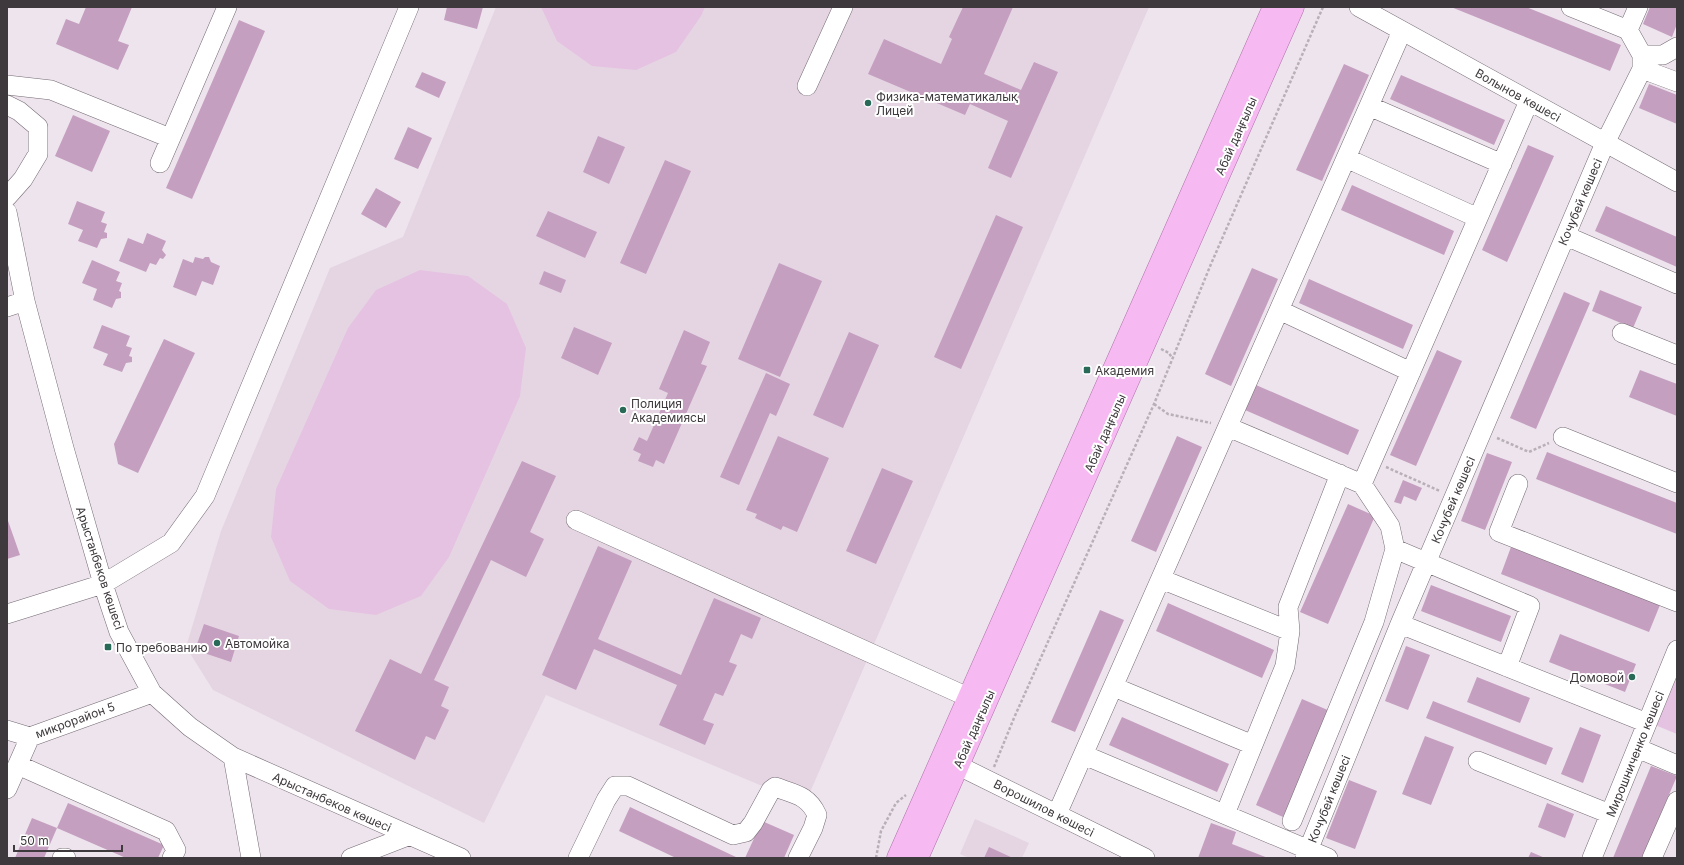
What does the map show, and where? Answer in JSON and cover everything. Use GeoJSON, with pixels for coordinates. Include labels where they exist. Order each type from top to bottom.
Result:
{"type":"FeatureCollection","features":[{"type":"Feature","properties":{"kind":"main road","name":"Абай даңғылы"},"geometry":{"type":"LineString","coordinates":[[916,858],[950,761],[1280,9]]}},
{"type":"Feature","properties":{"kind":"main road","name":"Абай даңғылы"},"geometry":{"type":"LineString","coordinates":[[898,858],[950,761]]}},
{"type":"Feature","properties":{"kind":"street"},"geometry":{"type":"LineString","coordinates":[[160,163],[227,7]]}},
{"type":"Feature","properties":{"kind":"street"},"geometry":{"type":"LineString","coordinates":[[7,614],[103,584],[170,543],[205,496],[409,7]]}},
{"type":"Feature","properties":{"kind":"street"},"geometry":{"type":"LineString","coordinates":[[807,86],[843,7]]}},
{"type":"Feature","properties":{"kind":"street","name":"Волынов көшесі"},"geometry":{"type":"LineString","coordinates":[[1359,7],[1382,13],[1402,31],[1677,182]]}},
{"type":"Feature","properties":{"kind":"street"},"geometry":{"type":"LineString","coordinates":[[1571,7],[1628,30],[1642,62],[1677,82]]}},
{"type":"Feature","properties":{"kind":"street"},"geometry":{"type":"LineString","coordinates":[[1628,30],[1638,7]]}},
{"type":"Feature","properties":{"kind":"street"},"geometry":{"type":"LineString","coordinates":[[1057,814],[1402,31]]}},
{"type":"Feature","properties":{"kind":"street"},"geometry":{"type":"LineString","coordinates":[[1642,62],[1663,55],[1677,47]]}},
{"type":"Feature","properties":{"kind":"street","name":"Кочубей көшесі"},"geometry":{"type":"LineString","coordinates":[[1307,854],[1400,624],[1605,143],[1642,62]]}},
{"type":"Feature","properties":{"kind":"street"},"geometry":{"type":"LineString","coordinates":[[7,85],[51,90],[170,138]]}},
{"type":"Feature","properties":{"kind":"street"},"geometry":{"type":"LineString","coordinates":[[1362,484],[1529,101]]}},
{"type":"Feature","properties":{"kind":"street"},"geometry":{"type":"LineString","coordinates":[[7,105],[19,111],[38,127],[38,154],[23,179],[7,197]]}},
{"type":"Feature","properties":{"kind":"street"},"geometry":{"type":"LineString","coordinates":[[1369,106],[1502,164]]}},
{"type":"Feature","properties":{"kind":"street"},"geometry":{"type":"LineString","coordinates":[[1346,158],[1478,218]]}},
{"type":"Feature","properties":{"kind":"street","name":"Арыстанбеков көшесі"},"geometry":{"type":"LineString","coordinates":[[7,212],[25,301],[64,448],[103,584],[119,632],[152,693],[190,727],[233,757],[408,836],[461,858]]}},
{"type":"Feature","properties":{"kind":"street"},"geometry":{"type":"LineString","coordinates":[[1566,236],[1677,284]]}},
{"type":"Feature","properties":{"kind":"street"},"geometry":{"type":"LineString","coordinates":[[7,307],[25,301]]}},
{"type":"Feature","properties":{"kind":"street"},"geometry":{"type":"LineString","coordinates":[[1279,310],[1411,372]]}},
{"type":"Feature","properties":{"kind":"street"},"geometry":{"type":"LineString","coordinates":[[1622,333],[1677,355]]}},
{"type":"Feature","properties":{"kind":"street"},"geometry":{"type":"LineString","coordinates":[[1228,427],[1362,484],[1390,526],[1395,549],[1374,622],[1292,821]]}},
{"type":"Feature","properties":{"kind":"street"},"geometry":{"type":"LineString","coordinates":[[1563,437],[1677,483]]}},
{"type":"Feature","properties":{"kind":"street"},"geometry":{"type":"LineString","coordinates":[[1225,814],[1285,666],[1290,631],[1288,607],[1340,474]]}},
{"type":"Feature","properties":{"kind":"street"},"geometry":{"type":"LineString","coordinates":[[1518,484],[1499,532],[1677,602]]}},
{"type":"Feature","properties":{"kind":"street"},"geometry":{"type":"LineString","coordinates":[[576,520],[976,701]]}},
{"type":"Feature","properties":{"kind":"street"},"geometry":{"type":"LineString","coordinates":[[1395,549],[1427,561],[1530,606],[1507,667]]}},
{"type":"Feature","properties":{"kind":"street"},"geometry":{"type":"LineString","coordinates":[[1161,579],[1290,631]]}},
{"type":"Feature","properties":{"kind":"street"},"geometry":{"type":"LineString","coordinates":[[1400,624],[1647,723]]}},
{"type":"Feature","properties":{"kind":"street","name":"Мирошниченко көшесі"},"geometry":{"type":"LineString","coordinates":[[1592,858],[1677,650]]}},
{"type":"Feature","properties":{"kind":"street"},"geometry":{"type":"LineString","coordinates":[[1114,687],[1253,745]]}},
{"type":"Feature","properties":{"kind":"street","name":"микрорайон 5"},"geometry":{"type":"LineString","coordinates":[[7,790],[30,737],[152,693]]}},
{"type":"Feature","properties":{"kind":"street"},"geometry":{"type":"LineString","coordinates":[[7,730],[30,737]]}},
{"type":"Feature","properties":{"kind":"street"},"geometry":{"type":"LineString","coordinates":[[1637,748],[1677,765]]}},
{"type":"Feature","properties":{"kind":"street"},"geometry":{"type":"LineString","coordinates":[[1084,755],[1225,814],[1307,854],[1328,858]]}},
{"type":"Feature","properties":{"kind":"street"},"geometry":{"type":"LineString","coordinates":[[233,757],[251,858]]}},
{"type":"Feature","properties":{"kind":"street","name":"Ворошилов көшесі"},"geometry":{"type":"LineString","coordinates":[[950,761],[1057,814],[1139,857]]}},
{"type":"Feature","properties":{"kind":"street"},"geometry":{"type":"LineString","coordinates":[[1478,761],[1610,814]]}},
{"type":"Feature","properties":{"kind":"street"},"geometry":{"type":"LineString","coordinates":[[18,765],[166,831],[176,850],[172,858]]}},
{"type":"Feature","properties":{"kind":"street"},"geometry":{"type":"LineString","coordinates":[[578,858],[606,800],[615,786],[628,786],[733,834],[746,832],[753,823],[771,790],[775,787],[807,800],[812,804],[817,815],[813,828],[798,858]]}},
{"type":"Feature","properties":{"kind":"street"},"geometry":{"type":"LineString","coordinates":[[1652,858],[1677,801]]}},
{"type":"Feature","properties":{"kind":"street"},"geometry":{"type":"LineString","coordinates":[[351,858],[408,836]]}},
{"type":"Feature","properties":{"kind":"path"},"geometry":{"type":"LineString","coordinates":[[989,780],[1014,718],[1154,404],[1211,264],[1323,7]]}},
{"type":"Feature","properties":{"kind":"path"},"geometry":{"type":"LineString","coordinates":[[1154,404],[1168,414],[1228,427]]}},
{"type":"Feature","properties":{"kind":"path"},"geometry":{"type":"LineString","coordinates":[[1482,431],[1529,452],[1563,437]]}},
{"type":"Feature","properties":{"kind":"path"},"geometry":{"type":"LineString","coordinates":[[1373,461],[1454,497]]}},
{"type":"Feature","properties":{"kind":"shaded area","name":"Полиция Академиясы"},"geometry":{"type":"Polygon","coordinates":[[[496,7],[1149,7],[805,804],[546,695],[484,823],[213,690],[186,647],[221,531],[330,268],[403,237],[496,7]]]}},
{"type":"Feature","properties":{"kind":"shaded area"},"geometry":{"type":"Polygon","coordinates":[[[541,7],[705,7],[701,16],[676,52],[636,70],[592,66],[557,41],[541,7]]]}},
{"type":"Feature","properties":{"kind":"shaded area"},"geometry":{"type":"Polygon","coordinates":[[[420,270],[468,276],[507,304],[526,348],[520,396],[449,557],[421,596],[376,615],[329,609],[290,581],[271,537],[276,489],[348,328],[376,290],[420,270]]]}},
{"type":"Feature","properties":{"kind":"shaded area"},"geometry":{"type":"Polygon","coordinates":[[[1677,672],[1677,734],[1655,725],[1677,672]]]}},
{"type":"Feature","properties":{"kind":"shaded area"},"geometry":{"type":"Polygon","coordinates":[[[975,819],[1029,843],[1022,858],[969,858],[960,854],[975,819]]]}},
{"type":"Feature","properties":{"kind":"building"},"geometry":{"type":"Polygon","coordinates":[[[86,7],[132,7],[118,41],[129,45],[118,70],[56,44],[66,19],[79,24],[86,7]]]}},
{"type":"Feature","properties":{"kind":"building"},"geometry":{"type":"Polygon","coordinates":[[[447,7],[483,7],[477,29],[444,20],[447,7]]]}},
{"type":"Feature","properties":{"kind":"building"},"geometry":{"type":"Polygon","coordinates":[[[963,7],[1013,7],[984,74],[1021,90],[1034,62],[1058,72],[1011,178],[988,168],[1008,121],[970,104],[965,115],[868,74],[884,39],[941,64],[952,39],[949,37],[963,7]]]}},
{"type":"Feature","properties":{"kind":"building"},"geometry":{"type":"Polygon","coordinates":[[[1451,7],[1526,7],[1621,45],[1610,71],[1451,7]]]}},
{"type":"Feature","properties":{"kind":"building"},"geometry":{"type":"Polygon","coordinates":[[[1650,7],[1677,7],[1677,24],[1672,37],[1643,24],[1650,7]]]}},
{"type":"Feature","properties":{"kind":"building"},"geometry":{"type":"Polygon","coordinates":[[[239,20],[265,31],[192,199],[166,188],[239,20]]]}},
{"type":"Feature","properties":{"kind":"building"},"geometry":{"type":"Polygon","coordinates":[[[1344,64],[1369,75],[1322,181],[1296,170],[1344,64]]]}},
{"type":"Feature","properties":{"kind":"building"},"geometry":{"type":"Polygon","coordinates":[[[422,72],[446,82],[439,98],[415,87],[422,72]]]}},
{"type":"Feature","properties":{"kind":"building"},"geometry":{"type":"Polygon","coordinates":[[[1401,75],[1505,120],[1494,145],[1390,99],[1401,75]]]}},
{"type":"Feature","properties":{"kind":"building"},"geometry":{"type":"Polygon","coordinates":[[[1649,84],[1677,95],[1677,124],[1639,108],[1649,84]]]}},
{"type":"Feature","properties":{"kind":"building"},"geometry":{"type":"Polygon","coordinates":[[[73,115],[110,131],[92,172],[55,156],[73,115]]]}},
{"type":"Feature","properties":{"kind":"building"},"geometry":{"type":"Polygon","coordinates":[[[408,127],[432,138],[418,169],[394,159],[408,127]]]}},
{"type":"Feature","properties":{"kind":"building"},"geometry":{"type":"Polygon","coordinates":[[[598,136],[625,147],[609,184],[583,172],[598,136]]]}},
{"type":"Feature","properties":{"kind":"building"},"geometry":{"type":"Polygon","coordinates":[[[1528,145],[1554,156],[1507,262],[1482,250],[1528,145]]]}},
{"type":"Feature","properties":{"kind":"building"},"geometry":{"type":"Polygon","coordinates":[[[665,160],[691,171],[646,274],[620,263],[665,160]]]}},
{"type":"Feature","properties":{"kind":"building"},"geometry":{"type":"Polygon","coordinates":[[[1352,185],[1454,231],[1444,255],[1341,210],[1352,185]]]}},
{"type":"Feature","properties":{"kind":"building"},"geometry":{"type":"Polygon","coordinates":[[[376,188],[401,202],[386,228],[361,214],[376,188]]]}},
{"type":"Feature","properties":{"kind":"building"},"geometry":{"type":"Polygon","coordinates":[[[77,201],[105,212],[101,222],[107,224],[104,232],[107,233],[107,238],[101,239],[97,248],[78,241],[83,230],[68,224],[77,201]]]}},
{"type":"Feature","properties":{"kind":"building"},"geometry":{"type":"Polygon","coordinates":[[[1606,206],[1677,237],[1677,267],[1595,231],[1606,206]]]}},
{"type":"Feature","properties":{"kind":"building"},"geometry":{"type":"Polygon","coordinates":[[[548,211],[597,232],[585,258],[536,236],[548,211]]]}},
{"type":"Feature","properties":{"kind":"building"},"geometry":{"type":"Polygon","coordinates":[[[996,215],[1023,227],[961,369],[934,357],[996,215]]]}},
{"type":"Feature","properties":{"kind":"building"},"geometry":{"type":"Polygon","coordinates":[[[147,233],[166,241],[162,250],[166,255],[163,259],[160,258],[156,265],[150,263],[146,272],[119,261],[128,238],[143,244],[147,233]]]}},
{"type":"Feature","properties":{"kind":"building"},"geometry":{"type":"Polygon","coordinates":[[[195,257],[203,259],[205,257],[209,257],[211,262],[220,266],[213,285],[202,281],[196,296],[173,287],[183,259],[193,263],[195,257]]]}},
{"type":"Feature","properties":{"kind":"building"},"geometry":{"type":"Polygon","coordinates":[[[92,260],[120,272],[116,281],[122,283],[119,291],[121,292],[121,298],[116,299],[112,308],[93,300],[97,289],[82,283],[92,260]]]}},
{"type":"Feature","properties":{"kind":"building"},"geometry":{"type":"Polygon","coordinates":[[[779,263],[822,281],[780,377],[738,359],[779,263]]]}},
{"type":"Feature","properties":{"kind":"building"},"geometry":{"type":"Polygon","coordinates":[[[1252,268],[1278,279],[1231,386],[1205,374],[1252,268]]]}},
{"type":"Feature","properties":{"kind":"building"},"geometry":{"type":"Polygon","coordinates":[[[544,271],[566,280],[561,293],[539,284],[544,271]]]}},
{"type":"Feature","properties":{"kind":"building"},"geometry":{"type":"Polygon","coordinates":[[[1309,279],[1413,325],[1403,349],[1299,303],[1309,279]]]}},
{"type":"Feature","properties":{"kind":"building"},"geometry":{"type":"Polygon","coordinates":[[[1600,290],[1642,307],[1633,328],[1592,311],[1600,290]]]}},
{"type":"Feature","properties":{"kind":"building"},"geometry":{"type":"Polygon","coordinates":[[[1564,292],[1590,303],[1536,429],[1510,418],[1564,292]]]}},
{"type":"Feature","properties":{"kind":"building"},"geometry":{"type":"Polygon","coordinates":[[[102,325],[130,336],[126,346],[132,348],[129,356],[132,357],[132,362],[126,363],[122,372],[103,365],[108,354],[93,348],[102,325]]]}},
{"type":"Feature","properties":{"kind":"building"},"geometry":{"type":"Polygon","coordinates":[[[574,327],[612,343],[598,375],[561,358],[574,327]]]}},
{"type":"Feature","properties":{"kind":"building"},"geometry":{"type":"Polygon","coordinates":[[[684,330],[710,342],[701,364],[707,366],[664,464],[656,460],[653,467],[638,461],[641,454],[633,450],[639,437],[647,441],[668,393],[659,389],[684,330]]]}},
{"type":"Feature","properties":{"kind":"building"},"geometry":{"type":"Polygon","coordinates":[[[849,332],[879,345],[843,428],[813,415],[849,332]]]}},
{"type":"Feature","properties":{"kind":"building"},"geometry":{"type":"Polygon","coordinates":[[[164,339],[195,353],[138,473],[118,464],[114,444],[164,339]]]}},
{"type":"Feature","properties":{"kind":"building"},"geometry":{"type":"Polygon","coordinates":[[[1437,350],[1462,361],[1416,466],[1390,455],[1437,350]]]}},
{"type":"Feature","properties":{"kind":"building"},"geometry":{"type":"Polygon","coordinates":[[[1640,370],[1677,384],[1677,416],[1629,397],[1640,370]]]}},
{"type":"Feature","properties":{"kind":"building"},"geometry":{"type":"Polygon","coordinates":[[[766,373],[790,384],[776,416],[770,413],[739,485],[720,477],[766,373]]]}},
{"type":"Feature","properties":{"kind":"building"},"geometry":{"type":"Polygon","coordinates":[[[1256,385],[1359,430],[1348,455],[1245,410],[1256,385]]]}},
{"type":"Feature","properties":{"kind":"building"},"geometry":{"type":"Polygon","coordinates":[[[778,436],[829,458],[797,532],[783,526],[781,530],[755,518],[757,514],[746,510],[778,436]]]}},
{"type":"Feature","properties":{"kind":"building"},"geometry":{"type":"Polygon","coordinates":[[[1177,436],[1202,447],[1156,552],[1131,541],[1177,436]]]}},
{"type":"Feature","properties":{"kind":"building"},"geometry":{"type":"Polygon","coordinates":[[[1547,452],[1677,503],[1677,534],[1536,479],[1547,452]]]}},
{"type":"Feature","properties":{"kind":"building"},"geometry":{"type":"Polygon","coordinates":[[[1487,453],[1512,462],[1485,530],[1461,521],[1487,453]]]}},
{"type":"Feature","properties":{"kind":"building"},"geometry":{"type":"Polygon","coordinates":[[[522,461],[556,476],[530,532],[544,539],[526,577],[491,560],[434,680],[449,687],[441,706],[449,710],[435,740],[426,736],[415,760],[355,731],[390,659],[421,674],[522,461]]]}},
{"type":"Feature","properties":{"kind":"building"},"geometry":{"type":"Polygon","coordinates":[[[882,468],[913,481],[876,564],[846,551],[882,468]]]}},
{"type":"Feature","properties":{"kind":"building"},"geometry":{"type":"Polygon","coordinates":[[[1403,480],[1422,488],[1416,501],[1404,496],[1401,504],[1394,502],[1403,480]]]}},
{"type":"Feature","properties":{"kind":"building"},"geometry":{"type":"Polygon","coordinates":[[[1348,504],[1375,516],[1328,624],[1300,612],[1348,504]]]}},
{"type":"Feature","properties":{"kind":"building"},"geometry":{"type":"Polygon","coordinates":[[[7,518],[20,555],[7,559],[7,518]]]}},
{"type":"Feature","properties":{"kind":"building"},"geometry":{"type":"Polygon","coordinates":[[[598,546],[632,561],[598,639],[681,675],[714,598],[761,618],[752,639],[741,634],[729,662],[737,665],[723,696],[715,693],[703,720],[714,724],[705,745],[659,725],[677,685],[594,649],[576,690],[542,675],[598,546]]]}},
{"type":"Feature","properties":{"kind":"building"},"geometry":{"type":"Polygon","coordinates":[[[1511,547],[1660,605],[1649,632],[1501,574],[1511,547]]]}},
{"type":"Feature","properties":{"kind":"building"},"geometry":{"type":"Polygon","coordinates":[[[1431,585],[1511,616],[1501,642],[1421,611],[1431,585]]]}},
{"type":"Feature","properties":{"kind":"building"},"geometry":{"type":"Polygon","coordinates":[[[1168,603],[1274,650],[1262,678],[1156,631],[1168,603]]]}},
{"type":"Feature","properties":{"kind":"building"},"geometry":{"type":"Polygon","coordinates":[[[1100,610],[1124,620],[1075,732],[1051,722],[1100,610]]]}},
{"type":"Feature","properties":{"kind":"building","name":"Автомойка"},"geometry":{"type":"Polygon","coordinates":[[[204,624],[239,636],[231,662],[195,650],[204,624]]]}},
{"type":"Feature","properties":{"kind":"building"},"geometry":{"type":"Polygon","coordinates":[[[1560,634],[1636,664],[1625,692],[1549,662],[1560,634]]]}},
{"type":"Feature","properties":{"kind":"building"},"geometry":{"type":"Polygon","coordinates":[[[1406,646],[1430,655],[1408,710],[1385,701],[1406,646]]]}},
{"type":"Feature","properties":{"kind":"building"},"geometry":{"type":"Polygon","coordinates":[[[1477,677],[1530,698],[1520,723],[1467,702],[1477,677]]]}},
{"type":"Feature","properties":{"kind":"building"},"geometry":{"type":"Polygon","coordinates":[[[1302,699],[1330,711],[1283,817],[1256,805],[1302,699]]]}},
{"type":"Feature","properties":{"kind":"building"},"geometry":{"type":"Polygon","coordinates":[[[1433,701],[1553,748],[1546,765],[1426,718],[1433,701]]]}},
{"type":"Feature","properties":{"kind":"building"},"geometry":{"type":"Polygon","coordinates":[[[1122,717],[1229,764],[1217,792],[1109,745],[1122,717]]]}},
{"type":"Feature","properties":{"kind":"building"},"geometry":{"type":"Polygon","coordinates":[[[1580,727],[1601,735],[1583,783],[1561,774],[1580,727]]]}},
{"type":"Feature","properties":{"kind":"building"},"geometry":{"type":"Polygon","coordinates":[[[1425,736],[1454,747],[1431,805],[1402,794],[1425,736]]]}},
{"type":"Feature","properties":{"kind":"building"},"geometry":{"type":"Polygon","coordinates":[[[1651,766],[1677,776],[1642,858],[1613,858],[1651,766]]]}},
{"type":"Feature","properties":{"kind":"building"},"geometry":{"type":"Polygon","coordinates":[[[1349,780],[1377,791],[1355,849],[1326,838],[1349,780]]]}},
{"type":"Feature","properties":{"kind":"building"},"geometry":{"type":"Polygon","coordinates":[[[68,803],[164,845],[158,858],[126,858],[57,828],[68,803]]]}},
{"type":"Feature","properties":{"kind":"building"},"geometry":{"type":"Polygon","coordinates":[[[1547,803],[1574,814],[1565,838],[1538,827],[1547,803]]]}},
{"type":"Feature","properties":{"kind":"building"},"geometry":{"type":"Polygon","coordinates":[[[630,807],[738,858],[676,858],[619,831],[630,807]]]}},
{"type":"Feature","properties":{"kind":"building"},"geometry":{"type":"Polygon","coordinates":[[[32,818],[57,828],[44,858],[15,858],[32,818]]]}},
{"type":"Feature","properties":{"kind":"building"},"geometry":{"type":"Polygon","coordinates":[[[762,821],[794,835],[784,858],[745,858],[762,821]]]}},
{"type":"Feature","properties":{"kind":"building"},"geometry":{"type":"Polygon","coordinates":[[[1211,823],[1236,832],[1232,844],[1268,858],[1198,858],[1211,823]]]}},
{"type":"Feature","properties":{"kind":"building"},"geometry":{"type":"Polygon","coordinates":[[[989,847],[1013,858],[984,858],[989,847]]]}},
{"type":"Feature","properties":{"kind":"building"},"geometry":{"type":"Polygon","coordinates":[[[1531,852],[1545,858],[1528,858],[1531,852]]]}},
{"type":"Feature","properties":{"kind":"place","name":"Физика-математикалық Лицей"},"geometry":{"type":"Point","coordinates":[868,103]}},
{"type":"Feature","properties":{"kind":"place","name":"Академия"},"geometry":{"type":"Point","coordinates":[1087,370]}},
{"type":"Feature","properties":{"kind":"place","name":"Полиция Академиясы"},"geometry":{"type":"Point","coordinates":[623,410]}},
{"type":"Feature","properties":{"kind":"place","name":"Автомойка"},"geometry":{"type":"Point","coordinates":[217,643]}},
{"type":"Feature","properties":{"kind":"place","name":"По требованию"},"geometry":{"type":"Point","coordinates":[108,647]}},
{"type":"Feature","properties":{"kind":"place","name":"Домовой"},"geometry":{"type":"Point","coordinates":[1632,677]}}]}
